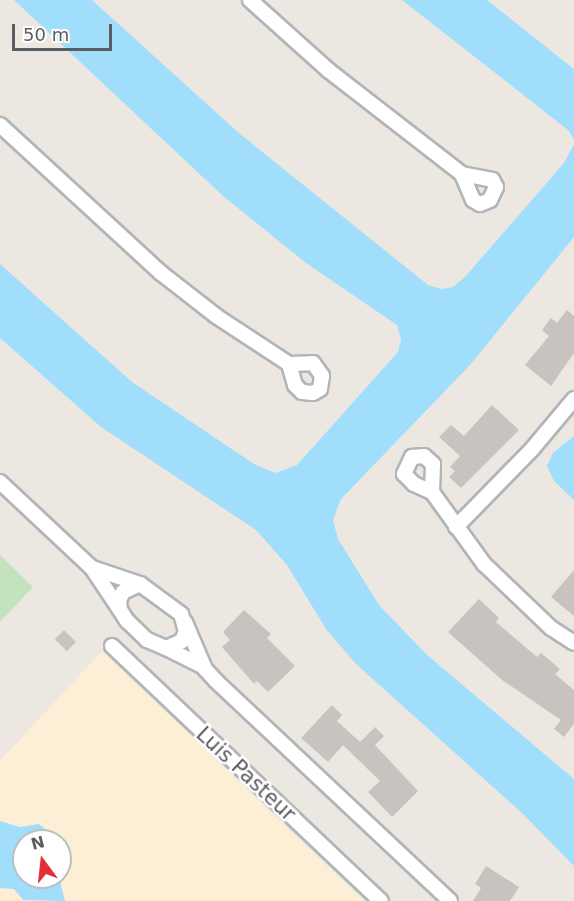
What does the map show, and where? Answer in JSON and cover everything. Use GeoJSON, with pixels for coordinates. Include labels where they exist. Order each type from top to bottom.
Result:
{"type":"FeatureCollection","features":[{"type":"Feature","properties":{"kind":"street"},"geometry":{"type":"LineString","coordinates":[[250,0],[328,70],[462,174]]}},
{"type":"Feature","properties":{"kind":"street"},"geometry":{"type":"LineString","coordinates":[[0,125],[161,273],[216,316],[289,364]]}},
{"type":"Feature","properties":{"kind":"street"},"geometry":{"type":"LineString","coordinates":[[456,527],[533,448],[574,399]]}},
{"type":"Feature","properties":{"kind":"street"},"geometry":{"type":"LineString","coordinates":[[0,482],[92,568],[120,610],[147,640],[206,669],[450,901]]}},
{"type":"Feature","properties":{"kind":"street"},"geometry":{"type":"LineString","coordinates":[[432,492],[484,564],[551,628],[574,643]]}},
{"type":"Feature","properties":{"kind":"street"},"geometry":{"type":"LineString","coordinates":[[92,568],[140,584],[169,602],[185,622],[206,669]]}},
{"type":"Feature","properties":{"kind":"street"},"geometry":{"type":"LineString","coordinates":[[120,610],[123,592],[140,584]]}},
{"type":"Feature","properties":{"kind":"street"},"geometry":{"type":"LineString","coordinates":[[166,648],[182,641],[185,622]]}},
{"type":"Feature","properties":{"kind":"street","name":"Luis Pasteur"},"geometry":{"type":"LineString","coordinates":[[111,646],[381,901]]}},
{"type":"Feature","properties":{"kind":"shaded area"},"geometry":{"type":"Polygon","coordinates":[[[102,651],[364,901],[0,901],[0,761],[102,651]]]}},
{"type":"Feature","properties":{"kind":"green space"},"geometry":{"type":"Polygon","coordinates":[[[0,555],[33,587],[0,622],[0,555]]]}},
{"type":"Feature","properties":{"kind":"water"},"geometry":{"type":"Polygon","coordinates":[[[14,0],[92,0],[240,134],[428,285],[442,289],[453,287],[465,277],[564,163],[574,144],[574,237],[470,365],[341,499],[333,520],[338,539],[379,605],[427,655],[574,779],[574,866],[523,814],[356,664],[326,629],[287,565],[256,530],[101,427],[0,338],[0,264],[132,382],[254,464],[275,473],[297,465],[398,352],[401,339],[397,325],[306,263],[223,196],[14,0]]]}},
{"type":"Feature","properties":{"kind":"water"},"geometry":{"type":"Polygon","coordinates":[[[402,0],[487,0],[574,69],[574,139],[568,130],[402,0]]]}},
{"type":"Feature","properties":{"kind":"water"},"geometry":{"type":"Polygon","coordinates":[[[574,436],[574,500],[554,481],[547,466],[553,453],[574,436]]]}},
{"type":"Feature","properties":{"kind":"water"},"geometry":{"type":"Polygon","coordinates":[[[0,821],[20,827],[39,824],[45,829],[12,829],[12,889],[0,888],[0,821]]]}},
{"type":"Feature","properties":{"kind":"water"},"geometry":{"type":"Polygon","coordinates":[[[14,889],[62,889],[65,901],[23,900],[14,889]]]}},
{"type":"Feature","properties":{"kind":"building"},"geometry":{"type":"Polygon","coordinates":[[[567,310],[574,316],[574,353],[551,386],[525,365],[549,336],[542,330],[551,318],[557,323],[567,310]]]}},
{"type":"Feature","properties":{"kind":"building"},"geometry":{"type":"Polygon","coordinates":[[[492,405],[519,430],[461,488],[449,477],[455,471],[450,467],[460,456],[439,437],[451,425],[464,436],[492,405]]]}},
{"type":"Feature","properties":{"kind":"building"},"geometry":{"type":"Polygon","coordinates":[[[574,570],[574,616],[551,597],[574,570]]]}},
{"type":"Feature","properties":{"kind":"building"},"geometry":{"type":"Polygon","coordinates":[[[479,599],[499,618],[496,622],[537,657],[541,653],[560,669],[555,674],[574,690],[574,724],[564,737],[554,729],[561,720],[502,680],[448,632],[479,599]]]}},
{"type":"Feature","properties":{"kind":"building"},"geometry":{"type":"Polygon","coordinates":[[[244,610],[271,634],[267,638],[295,666],[268,692],[257,681],[254,684],[222,647],[230,640],[223,632],[244,610]]]}},
{"type":"Feature","properties":{"kind":"building"},"geometry":{"type":"Polygon","coordinates":[[[64,630],[76,642],[67,651],[55,639],[64,630]]]}},
{"type":"Feature","properties":{"kind":"building"},"geometry":{"type":"Polygon","coordinates":[[[332,705],[342,715],[337,721],[360,742],[375,727],[384,736],[375,745],[418,791],[392,817],[368,792],[380,781],[343,745],[328,762],[301,738],[332,705]]]}},
{"type":"Feature","properties":{"kind":"building"},"geometry":{"type":"Polygon","coordinates":[[[486,866],[519,887],[510,901],[473,901],[481,888],[475,884],[486,866]]]}}]}
